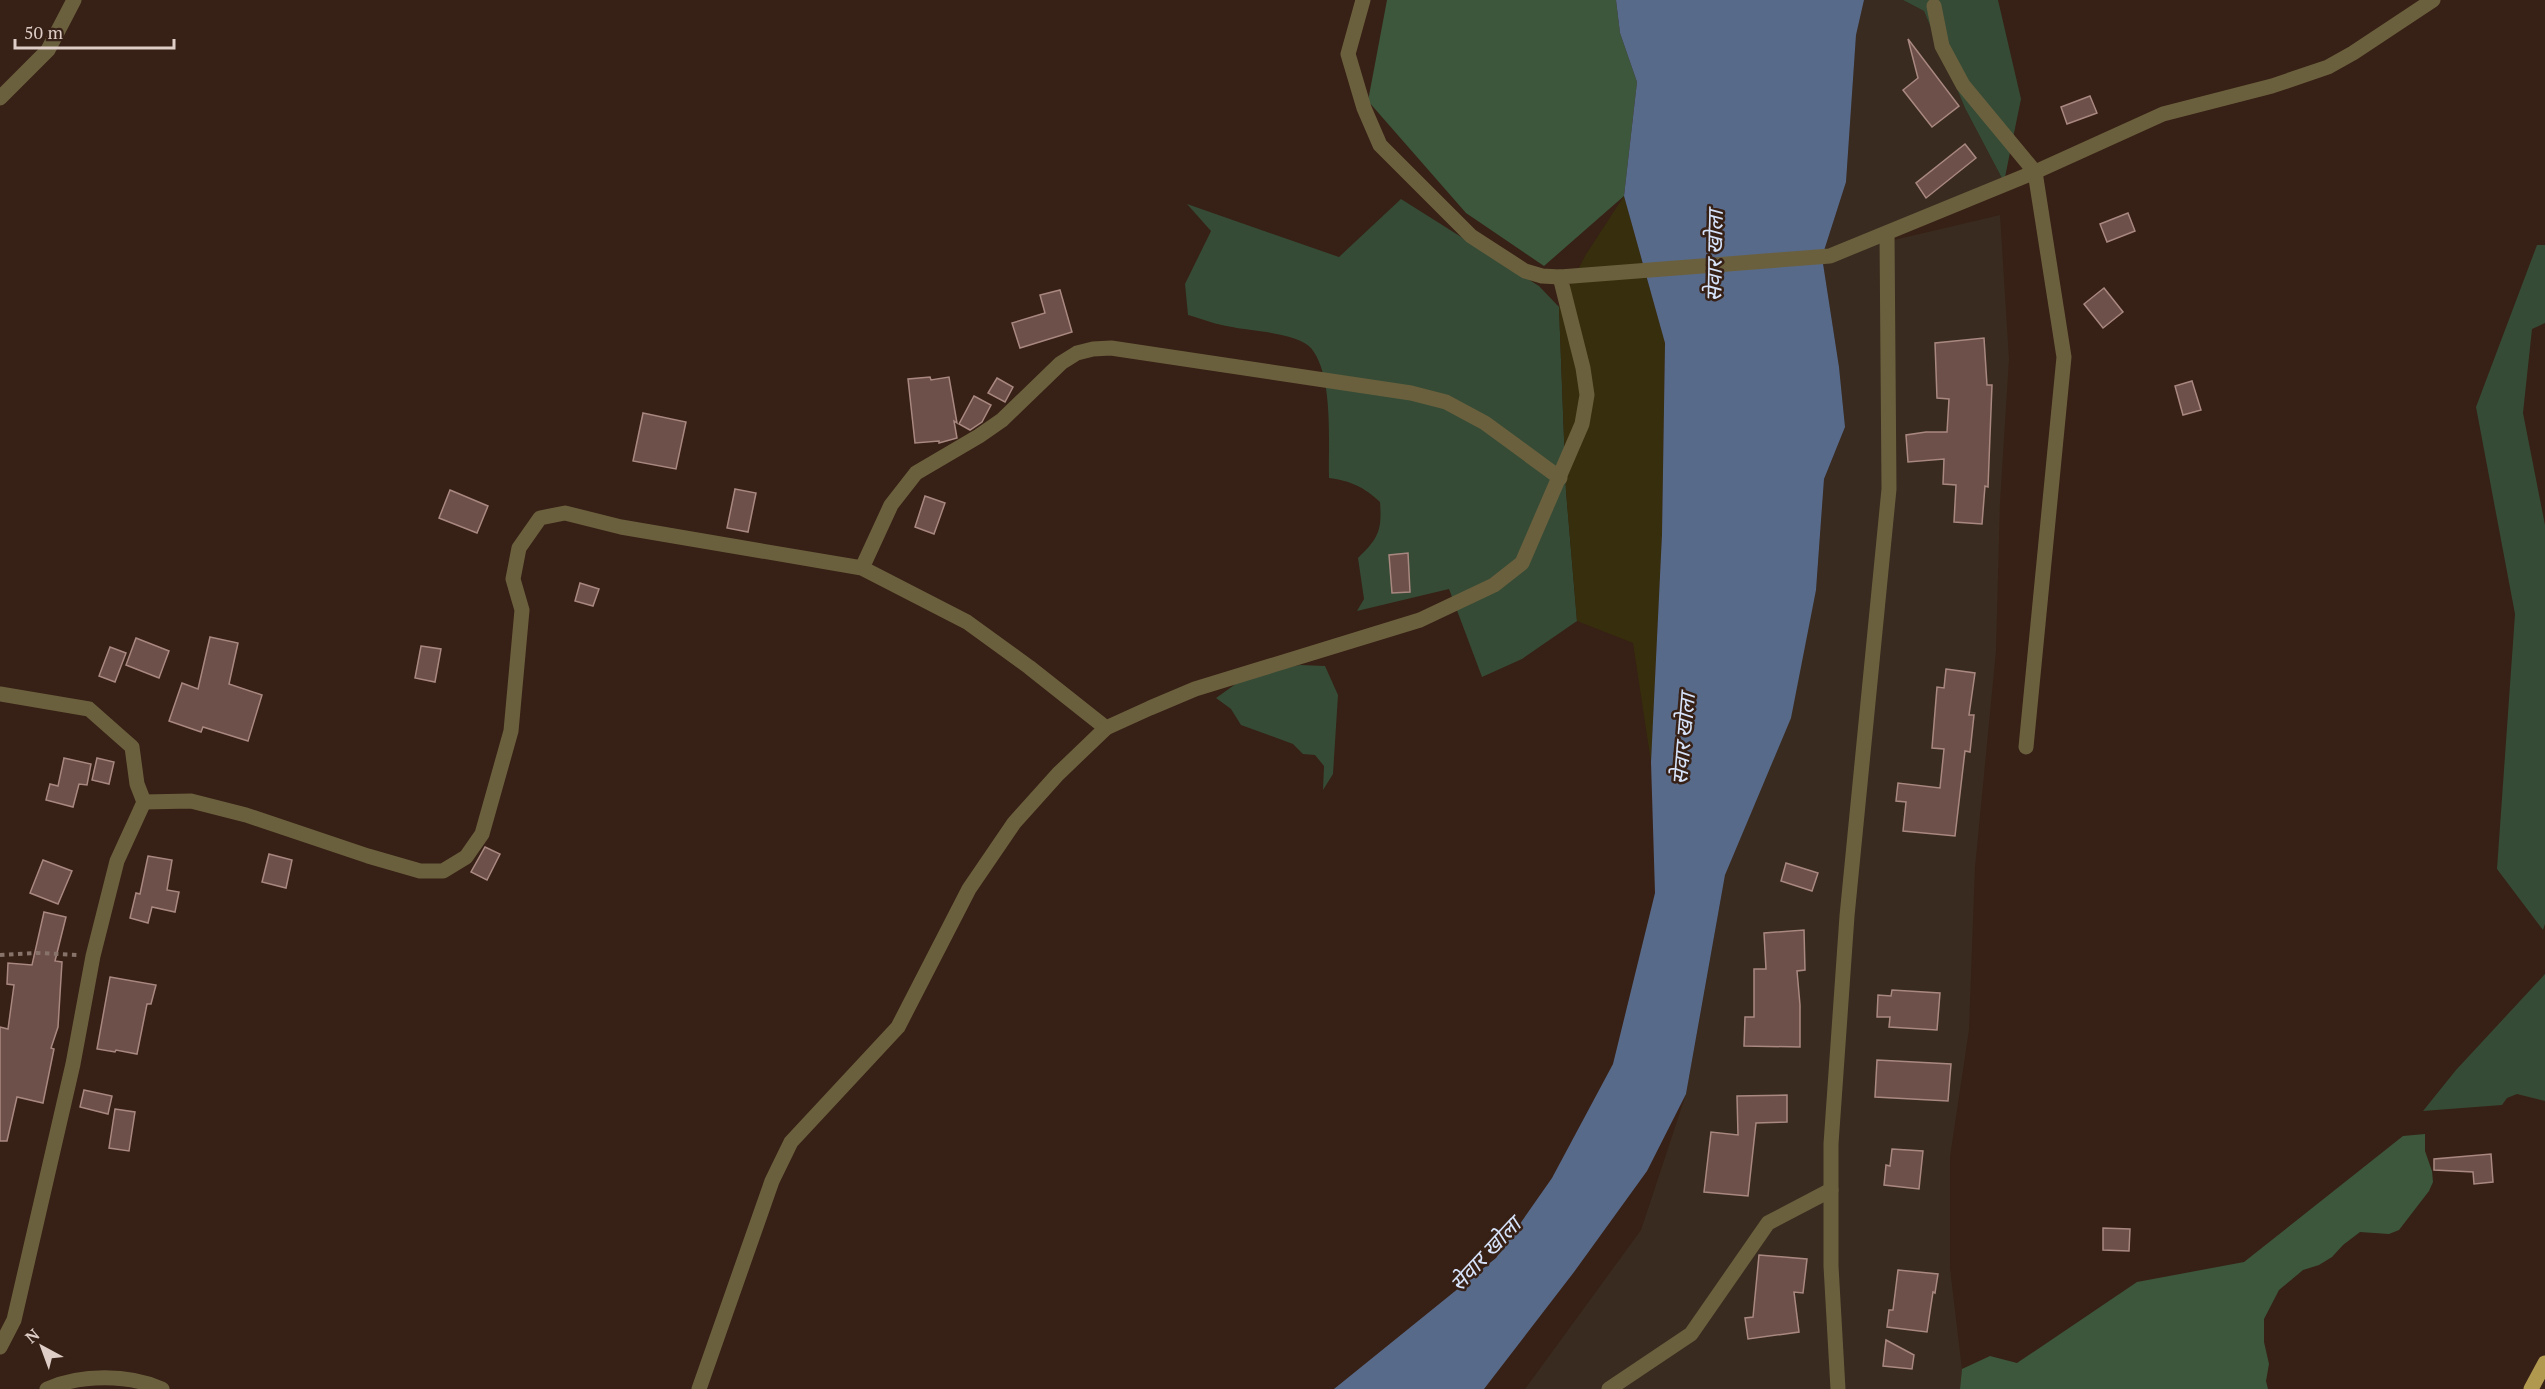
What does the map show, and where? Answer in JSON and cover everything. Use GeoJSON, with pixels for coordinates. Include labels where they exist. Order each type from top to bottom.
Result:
{"type":"FeatureCollection","features":[{"type":"Feature","properties":{"kind":"main road"},"geometry":{"type":"LineString","coordinates":[[2531,1389],[2545,1363]]}},
{"type":"Feature","properties":{"kind":"street"},"geometry":{"type":"LineString","coordinates":[[0,98],[48,50],[74,0]]}},
{"type":"Feature","properties":{"kind":"street"},"geometry":{"type":"LineString","coordinates":[[1363,0],[1348,54],[1364,108],[1380,145],[1471,236],[1525,271],[1542,276],[1560,277],[1830,256],[2035,172],[2163,114],[2272,86],[2328,67],[2433,0]]}},
{"type":"Feature","properties":{"kind":"street"},"geometry":{"type":"LineString","coordinates":[[1934,6],[1942,46],[1963,85],[2035,172],[2064,357],[2026,747]]}},
{"type":"Feature","properties":{"kind":"street"},"geometry":{"type":"LineString","coordinates":[[1838,1389],[1831,1266],[1831,1144],[1847,916],[1889,489],[1887,234]]}},
{"type":"Feature","properties":{"kind":"street"},"geometry":{"type":"LineString","coordinates":[[699,1389],[772,1181],[791,1142],[898,1028],[969,890],[1014,823],[1058,774],[1106,728],[1195,689],[1420,620],[1494,585],[1522,564],[1582,424],[1587,395],[1583,368],[1560,277]]}},
{"type":"Feature","properties":{"kind":"street"},"geometry":{"type":"LineString","coordinates":[[862,568],[891,505],[916,473],[979,436],[1030,395],[1061,363],[1077,353],[1093,349],[1111,348],[1400,391],[1446,402],[1485,423],[1560,478]]}},
{"type":"Feature","properties":{"kind":"street"},"geometry":{"type":"LineString","coordinates":[[144,802],[191,801],[246,815],[420,871],[443,871],[466,857],[482,834],[496,791],[511,731],[522,610],[513,579],[519,548],[540,518],[565,513],[621,526],[862,568],[967,622],[1029,667],[1106,728]]}},
{"type":"Feature","properties":{"kind":"street"},"geometry":{"type":"LineString","coordinates":[[0,694],[89,709],[132,747],[137,784],[144,802],[117,861],[93,956],[74,1064],[14,1320],[0,1347]]}},
{"type":"Feature","properties":{"kind":"street"},"geometry":{"type":"LineString","coordinates":[[1609,1389],[1691,1334],[1768,1223],[1831,1190]]}},
{"type":"Feature","properties":{"kind":"street"},"geometry":{"type":"LineString","coordinates":[[47,1389],[89,1378],[123,1379],[162,1389]]}},
{"type":"Feature","properties":{"kind":"path"},"geometry":{"type":"LineString","coordinates":[[0,955],[38,953],[93,956]]}},
{"type":"Feature","properties":{"kind":"shaded area"},"geometry":{"type":"Polygon","coordinates":[[[1864,0],[1903,0],[1924,11],[1965,108],[2004,182],[1826,256],[2000,215],[2009,359],[2000,503],[1996,651],[1975,868],[1969,1030],[1950,1157],[1950,1268],[1962,1369],[1960,1389],[1525,1389],[1641,1230],[1686,1094],[1725,875],[1757,797],[1816,590],[1824,479],[1845,427],[1839,367],[1822,257],[1846,182],[1856,34],[1864,0]]]}},
{"type":"Feature","properties":{"kind":"green space"},"geometry":{"type":"Polygon","coordinates":[[[1387,0],[1616,0],[1620,33],[1637,82],[1624,196],[1544,266],[1466,213],[1368,101],[1387,0]]]}},
{"type":"Feature","properties":{"kind":"green space"},"geometry":{"type":"Polygon","coordinates":[[[1903,0],[1998,0],[2021,99],[2004,182],[1965,108],[1924,11],[1903,0]]]}},
{"type":"Feature","properties":{"kind":"green space"},"geometry":{"type":"Polygon","coordinates":[[[1401,199],[1539,286],[1559,307],[1566,491],[1577,621],[1522,659],[1482,677],[1449,589],[1357,611],[1364,599],[1358,558],[1371,545],[1378,533],[1380,502],[1357,486],[1329,478],[1327,392],[1318,360],[1311,348],[1296,339],[1274,333],[1226,326],[1188,315],[1185,284],[1211,231],[1187,204],[1339,257],[1401,199]]]}},
{"type":"Feature","properties":{"kind":"green space"},"geometry":{"type":"Polygon","coordinates":[[[2537,245],[2545,245],[2545,323],[2532,329],[2523,413],[2545,525],[2545,924],[2543,930],[2497,869],[2515,614],[2476,407],[2537,245]]]}},
{"type":"Feature","properties":{"kind":"green space"},"geometry":{"type":"Polygon","coordinates":[[[1300,665],[1325,666],[1338,695],[1333,774],[1323,790],[1324,766],[1315,755],[1303,754],[1293,744],[1241,725],[1231,709],[1216,698],[1247,676],[1300,665]]]}},
{"type":"Feature","properties":{"kind":"green space"},"geometry":{"type":"Polygon","coordinates":[[[2545,974],[2545,1101],[2517,1094],[2507,1098],[2502,1105],[2423,1111],[2456,1070],[2545,974]]]}},
{"type":"Feature","properties":{"kind":"green space"},"geometry":{"type":"Polygon","coordinates":[[[2425,1134],[2425,1151],[2433,1182],[2429,1191],[2399,1230],[2389,1234],[2360,1232],[2332,1257],[2319,1265],[2303,1270],[2279,1290],[2264,1319],[2264,1342],[2269,1364],[2266,1381],[2268,1389],[1960,1389],[1962,1369],[1990,1356],[2017,1363],[2137,1282],[2244,1262],[2403,1136],[2425,1134]]]}},
{"type":"Feature","properties":{"kind":"sand"},"geometry":{"type":"Polygon","coordinates":[[[1624,196],[1665,343],[1662,534],[1651,762],[1633,643],[1577,621],[1566,491],[1559,307],[1585,256],[1624,196]]]}},
{"type":"Feature","properties":{"kind":"water","name":"सेवार खोला"},"geometry":{"type":"Polygon","coordinates":[[[1616,0],[1864,0],[1856,35],[1846,182],[1822,257],[1839,367],[1845,427],[1824,479],[1816,590],[1791,718],[1725,875],[1686,1094],[1647,1171],[1574,1272],[1484,1389],[1334,1389],[1496,1258],[1552,1178],[1613,1064],[1655,893],[1651,762],[1662,534],[1665,343],[1624,196],[1637,82],[1620,33],[1616,0]]]}},
{"type":"Feature","properties":{"kind":"building"},"geometry":{"type":"Polygon","coordinates":[[[1908,39],[1959,106],[1932,127],[1903,90],[1918,78],[1908,39]]]}},
{"type":"Feature","properties":{"kind":"building"},"geometry":{"type":"Polygon","coordinates":[[[2090,96],[2097,113],[2067,124],[2061,107],[2090,96]]]}},
{"type":"Feature","properties":{"kind":"building"},"geometry":{"type":"Polygon","coordinates":[[[1965,144],[1976,158],[1926,198],[1916,183],[1965,144]]]}},
{"type":"Feature","properties":{"kind":"building"},"geometry":{"type":"Polygon","coordinates":[[[2128,213],[2135,231],[2107,242],[2100,224],[2128,213]]]}},
{"type":"Feature","properties":{"kind":"building"},"geometry":{"type":"Polygon","coordinates":[[[2104,288],[2123,312],[2103,328],[2084,304],[2104,288]]]}},
{"type":"Feature","properties":{"kind":"building"},"geometry":{"type":"Polygon","coordinates":[[[1060,290],[1072,332],[1020,348],[1012,323],[1045,313],[1040,295],[1060,290]]]}},
{"type":"Feature","properties":{"kind":"building"},"geometry":{"type":"Polygon","coordinates":[[[1984,338],[1987,385],[1992,385],[1988,487],[1985,486],[1982,524],[1954,522],[1956,485],[1943,484],[1944,459],[1908,462],[1906,435],[1947,432],[1949,399],[1937,398],[1935,343],[1984,338]]]}},
{"type":"Feature","properties":{"kind":"building"},"geometry":{"type":"Polygon","coordinates":[[[930,377],[931,380],[949,377],[957,423],[954,421],[957,438],[939,443],[939,441],[915,443],[908,379],[930,377]]]}},
{"type":"Feature","properties":{"kind":"building"},"geometry":{"type":"Polygon","coordinates":[[[997,378],[1013,387],[1005,402],[988,393],[997,378]]]}},
{"type":"Feature","properties":{"kind":"building"},"geometry":{"type":"Polygon","coordinates":[[[2192,381],[2201,410],[2183,415],[2175,386],[2192,381]]]}},
{"type":"Feature","properties":{"kind":"building"},"geometry":{"type":"Polygon","coordinates":[[[974,396],[991,405],[982,422],[970,430],[959,424],[974,396]]]}},
{"type":"Feature","properties":{"kind":"building"},"geometry":{"type":"Polygon","coordinates":[[[643,413],[686,422],[676,469],[633,461],[643,413]]]}},
{"type":"Feature","properties":{"kind":"building"},"geometry":{"type":"Polygon","coordinates":[[[735,489],[756,493],[748,532],[727,528],[735,489]]]}},
{"type":"Feature","properties":{"kind":"building"},"geometry":{"type":"Polygon","coordinates":[[[450,490],[488,506],[477,533],[439,518],[450,490]]]}},
{"type":"Feature","properties":{"kind":"building"},"geometry":{"type":"Polygon","coordinates":[[[925,496],[945,503],[934,534],[915,527],[925,496]]]}},
{"type":"Feature","properties":{"kind":"building"},"geometry":{"type":"Polygon","coordinates":[[[1408,553],[1410,592],[1392,593],[1389,555],[1408,553]]]}},
{"type":"Feature","properties":{"kind":"building"},"geometry":{"type":"Polygon","coordinates":[[[580,583],[599,589],[593,606],[575,601],[580,583]]]}},
{"type":"Feature","properties":{"kind":"building"},"geometry":{"type":"Polygon","coordinates":[[[210,637],[238,643],[229,684],[262,695],[248,741],[203,727],[201,732],[169,721],[182,683],[198,689],[210,637]]]}},
{"type":"Feature","properties":{"kind":"building"},"geometry":{"type":"Polygon","coordinates":[[[136,638],[169,651],[159,678],[126,665],[136,638]]]}},
{"type":"Feature","properties":{"kind":"building"},"geometry":{"type":"Polygon","coordinates":[[[421,646],[441,649],[435,682],[415,678],[421,646]]]}},
{"type":"Feature","properties":{"kind":"building"},"geometry":{"type":"Polygon","coordinates":[[[110,647],[126,653],[115,682],[99,676],[110,647]]]}},
{"type":"Feature","properties":{"kind":"building"},"geometry":{"type":"Polygon","coordinates":[[[1946,669],[1975,673],[1969,715],[1974,715],[1970,752],[1965,751],[1955,836],[1903,831],[1906,802],[1896,801],[1898,783],[1940,788],[1944,749],[1932,748],[1937,687],[1944,688],[1946,669]]]}},
{"type":"Feature","properties":{"kind":"building"},"geometry":{"type":"Polygon","coordinates":[[[64,758],[91,764],[87,785],[79,784],[73,807],[46,800],[50,784],[58,786],[64,758]]]}},
{"type":"Feature","properties":{"kind":"building"},"geometry":{"type":"Polygon","coordinates":[[[97,758],[114,762],[109,784],[92,780],[97,758]]]}},
{"type":"Feature","properties":{"kind":"building"},"geometry":{"type":"Polygon","coordinates":[[[485,847],[500,854],[487,880],[471,872],[485,847]]]}},
{"type":"Feature","properties":{"kind":"building"},"geometry":{"type":"Polygon","coordinates":[[[269,854],[292,860],[286,888],[262,882],[269,854]]]}},
{"type":"Feature","properties":{"kind":"building"},"geometry":{"type":"Polygon","coordinates":[[[148,856],[172,860],[167,890],[179,892],[175,912],[152,907],[148,923],[130,918],[136,893],[140,894],[148,856]]]}},
{"type":"Feature","properties":{"kind":"building"},"geometry":{"type":"Polygon","coordinates":[[[43,860],[72,871],[58,904],[30,893],[43,860]]]}},
{"type":"Feature","properties":{"kind":"building"},"geometry":{"type":"Polygon","coordinates":[[[1786,863],[1818,873],[1812,891],[1781,881],[1786,863]]]}},
{"type":"Feature","properties":{"kind":"building"},"geometry":{"type":"Polygon","coordinates":[[[44,912],[66,917],[55,961],[62,962],[58,1027],[51,1048],[54,1049],[43,1103],[17,1097],[7,1141],[0,1141],[0,1027],[8,1029],[14,985],[7,984],[8,963],[32,965],[44,912]]]}},
{"type":"Feature","properties":{"kind":"building"},"geometry":{"type":"Polygon","coordinates":[[[1804,930],[1805,970],[1797,971],[1800,1047],[1744,1046],[1745,1017],[1754,1017],[1754,969],[1766,969],[1764,933],[1804,930]]]}},
{"type":"Feature","properties":{"kind":"building"},"geometry":{"type":"Polygon","coordinates":[[[110,977],[156,985],[151,1004],[147,1004],[137,1054],[97,1049],[110,977]]]}},
{"type":"Feature","properties":{"kind":"building"},"geometry":{"type":"Polygon","coordinates":[[[1892,990],[1940,993],[1937,1030],[1889,1027],[1890,1017],[1877,1017],[1878,995],[1891,996],[1892,990]]]}},
{"type":"Feature","properties":{"kind":"building"},"geometry":{"type":"Polygon","coordinates":[[[1877,1060],[1951,1064],[1948,1101],[1875,1097],[1877,1060]]]}},
{"type":"Feature","properties":{"kind":"building"},"geometry":{"type":"Polygon","coordinates":[[[84,1090],[112,1096],[108,1114],[80,1107],[84,1090]]]}},
{"type":"Feature","properties":{"kind":"building"},"geometry":{"type":"Polygon","coordinates":[[[1787,1095],[1787,1122],[1756,1123],[1748,1196],[1704,1192],[1711,1132],[1738,1135],[1737,1096],[1787,1095]]]}},
{"type":"Feature","properties":{"kind":"building"},"geometry":{"type":"Polygon","coordinates":[[[115,1109],[135,1112],[129,1151],[109,1148],[115,1109]]]}},
{"type":"Feature","properties":{"kind":"building"},"geometry":{"type":"Polygon","coordinates":[[[1892,1149],[1923,1151],[1919,1189],[1884,1185],[1886,1165],[1890,1166],[1892,1149]]]}},
{"type":"Feature","properties":{"kind":"building"},"geometry":{"type":"Polygon","coordinates":[[[2491,1154],[2493,1182],[2474,1184],[2473,1172],[2434,1170],[2434,1159],[2491,1154]]]}},
{"type":"Feature","properties":{"kind":"building"},"geometry":{"type":"Polygon","coordinates":[[[2103,1228],[2130,1229],[2129,1251],[2103,1250],[2103,1228]]]}},
{"type":"Feature","properties":{"kind":"building"},"geometry":{"type":"Polygon","coordinates":[[[1759,1255],[1807,1259],[1803,1293],[1794,1292],[1799,1332],[1748,1339],[1745,1318],[1753,1317],[1759,1255]]]}},
{"type":"Feature","properties":{"kind":"building"},"geometry":{"type":"Polygon","coordinates":[[[1898,1270],[1938,1274],[1927,1332],[1887,1327],[1889,1310],[1893,1310],[1898,1270]]]}},
{"type":"Feature","properties":{"kind":"building"},"geometry":{"type":"Polygon","coordinates":[[[1886,1340],[1914,1355],[1912,1369],[1883,1366],[1886,1340]]]}}]}
